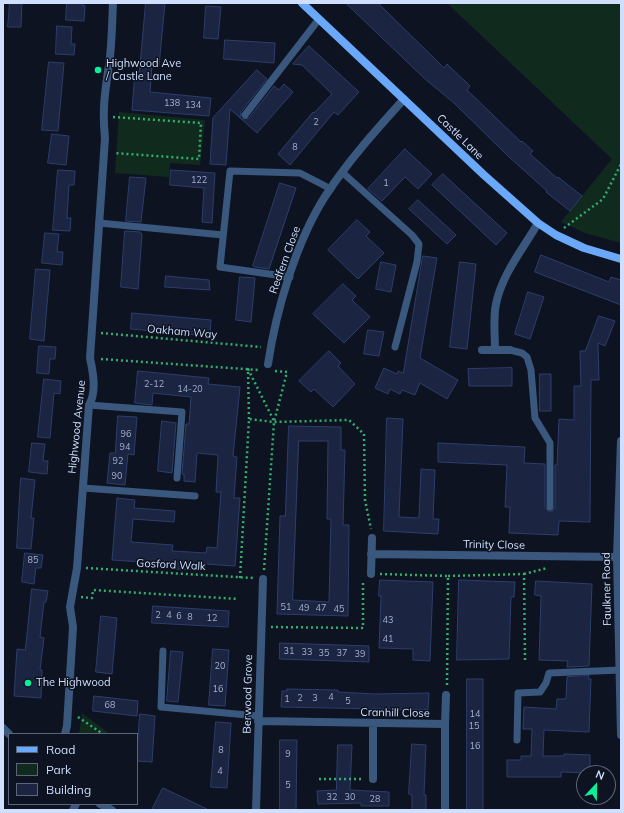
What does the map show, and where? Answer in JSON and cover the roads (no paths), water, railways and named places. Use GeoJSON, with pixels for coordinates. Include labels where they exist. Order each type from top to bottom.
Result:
{"type":"FeatureCollection","features":[{"type":"Feature","properties":{"kind":"street","name":"Highwood Avenue"},"geometry":{"type":"LineString","coordinates":[[65,733],[68,711],[73,627],[70,607],[71,596],[78,568],[89,405],[92,400],[93,373],[90,358],[104,152],[104,89],[110,64],[113,3]]}},
{"type":"Feature","properties":{"kind":"street","name":"Castle Lane"},"geometry":{"type":"LineString","coordinates":[[302,3],[479,170],[538,223],[556,235],[584,248],[621,259]]}},
{"type":"Feature","properties":{"kind":"street","name":"Redfern Close"},"geometry":{"type":"LineString","coordinates":[[268,367],[279,310],[303,239],[331,189],[374,133],[404,99]]}},
{"type":"Feature","properties":{"kind":"street"},"geometry":{"type":"LineString","coordinates":[[496,350],[495,306],[510,267],[538,223]]}},
{"type":"Feature","properties":{"kind":"street"},"geometry":{"type":"LineString","coordinates":[[482,350],[510,350]]}},
{"type":"Feature","properties":{"kind":"street","name":"Faulkner Road"},"geometry":{"type":"LineString","coordinates":[[621,441],[617,557],[621,735]]}},
{"type":"Feature","properties":{"kind":"street"},"geometry":{"type":"LineString","coordinates":[[371,574],[372,538]]}},
{"type":"Feature","properties":{"kind":"street","name":"Trinity Close"},"geometry":{"type":"LineString","coordinates":[[371,554],[617,557]]}},
{"type":"Feature","properties":{"kind":"street","name":"Berwood Grove"},"geometry":{"type":"LineString","coordinates":[[256,810],[260,627],[263,579]]}},
{"type":"Feature","properties":{"kind":"street"},"geometry":{"type":"LineString","coordinates":[[445,724],[446,695]]}},
{"type":"Feature","properties":{"kind":"street","name":"Cranhill Close"},"geometry":{"type":"LineString","coordinates":[[258,719],[373,724],[445,724],[445,810]]}},
{"type":"Feature","properties":{"kind":"street"},"geometry":{"type":"LineString","coordinates":[[373,724],[373,779]]}},
{"type":"Feature","properties":{"kind":"street"},"geometry":{"type":"LineString","coordinates":[[102,805],[112,810]]}},
{"type":"Feature","properties":{"kind":"lane"},"geometry":{"type":"LineString","coordinates":[[245,115],[319,19]]}},
{"type":"Feature","properties":{"kind":"lane"},"geometry":{"type":"LineString","coordinates":[[290,277],[220,267],[230,171],[300,173],[331,189]]}},
{"type":"Feature","properties":{"kind":"lane"},"geometry":{"type":"LineString","coordinates":[[343,173],[412,235],[419,244],[417,262],[395,347]]}},
{"type":"Feature","properties":{"kind":"lane"},"geometry":{"type":"LineString","coordinates":[[99,223],[223,235]]}},
{"type":"Feature","properties":{"kind":"lane"},"geometry":{"type":"LineString","coordinates":[[510,350],[522,353],[527,357],[531,370],[535,418],[550,443],[550,507]]}},
{"type":"Feature","properties":{"kind":"lane"},"geometry":{"type":"LineString","coordinates":[[89,405],[182,412],[176,478]]}},
{"type":"Feature","properties":{"kind":"lane"},"geometry":{"type":"LineString","coordinates":[[83,488],[195,496]]}},
{"type":"Feature","properties":{"kind":"lane"},"geometry":{"type":"LineString","coordinates":[[163,651],[161,707],[258,719]]}},
{"type":"Feature","properties":{"kind":"lane"},"geometry":{"type":"LineString","coordinates":[[517,740],[518,693],[540,692],[546,683],[549,673],[620,670]]}},
{"type":"Feature","properties":{"kind":"place","name":"Highwood Ave / Castle Lane"},"geometry":{"type":"Point","coordinates":[98,70]}},
{"type":"Feature","properties":{"kind":"place","name":"The Highwood"},"geometry":{"type":"Point","coordinates":[28,683]}}]}
